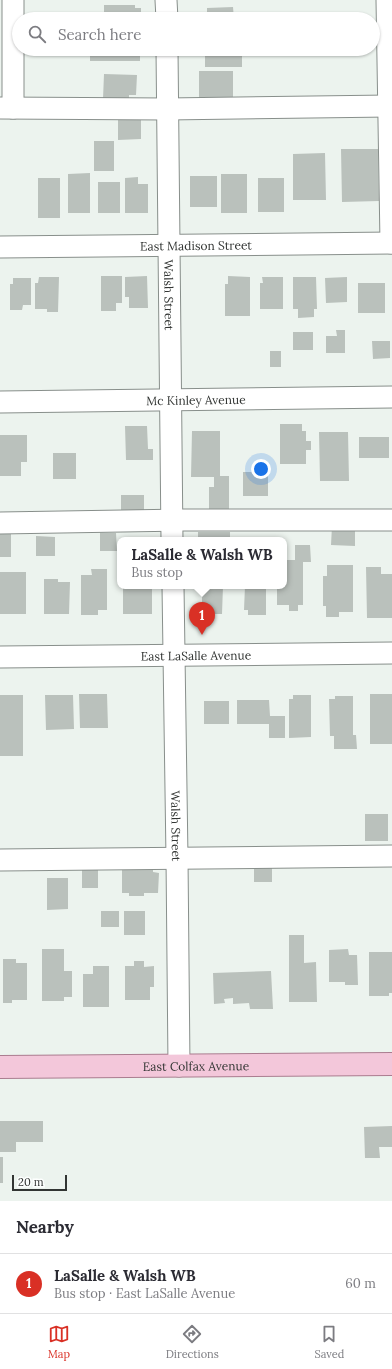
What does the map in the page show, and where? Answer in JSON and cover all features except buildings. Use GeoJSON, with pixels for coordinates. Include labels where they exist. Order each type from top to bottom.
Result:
{"type":"FeatureCollection","features":[{"type":"Feature","properties":{"kind":"main road","name":"East Colfax Avenue"},"geometry":{"type":"LineString","coordinates":[[0,1067],[392,1064]]}},
{"type":"Feature","properties":{"kind":"street"},"geometry":{"type":"LineString","coordinates":[[12,12],[13,0]]}},
{"type":"Feature","properties":{"kind":"street"},"geometry":{"type":"LineString","coordinates":[[166,0],[166,12]]}},
{"type":"Feature","properties":{"kind":"street"},"geometry":{"type":"LineString","coordinates":[[387,0],[391,243]]}},
{"type":"Feature","properties":{"kind":"street"},"geometry":{"type":"LineString","coordinates":[[12,15],[6,108],[167,109],[388,106]]}},
{"type":"Feature","properties":{"kind":"street","name":"Walsh Street"},"geometry":{"type":"LineString","coordinates":[[167,56],[172,530]]}},
{"type":"Feature","properties":{"kind":"street","name":"East Madison Street"},"geometry":{"type":"LineString","coordinates":[[0,247],[391,243]]}},
{"type":"Feature","properties":{"kind":"street","name":"Mc Kinley Avenue"},"geometry":{"type":"LineString","coordinates":[[0,402],[392,397]]}},
{"type":"Feature","properties":{"kind":"street"},"geometry":{"type":"LineString","coordinates":[[0,523],[172,530],[392,520]]}},
{"type":"Feature","properties":{"kind":"street","name":"Walsh Street"},"geometry":{"type":"LineString","coordinates":[[173,589],[178,1066]]}},
{"type":"Feature","properties":{"kind":"street","name":"East LaSalle Avenue"},"geometry":{"type":"LineString","coordinates":[[0,657],[392,653]]}},
{"type":"Feature","properties":{"kind":"street"},"geometry":{"type":"LineString","coordinates":[[0,860],[392,856]]}},
{"type":"Feature","properties":{"kind":"place","name":"LaSalle & Walsh WB"},"geometry":{"type":"Point","coordinates":[202,635]}}]}
